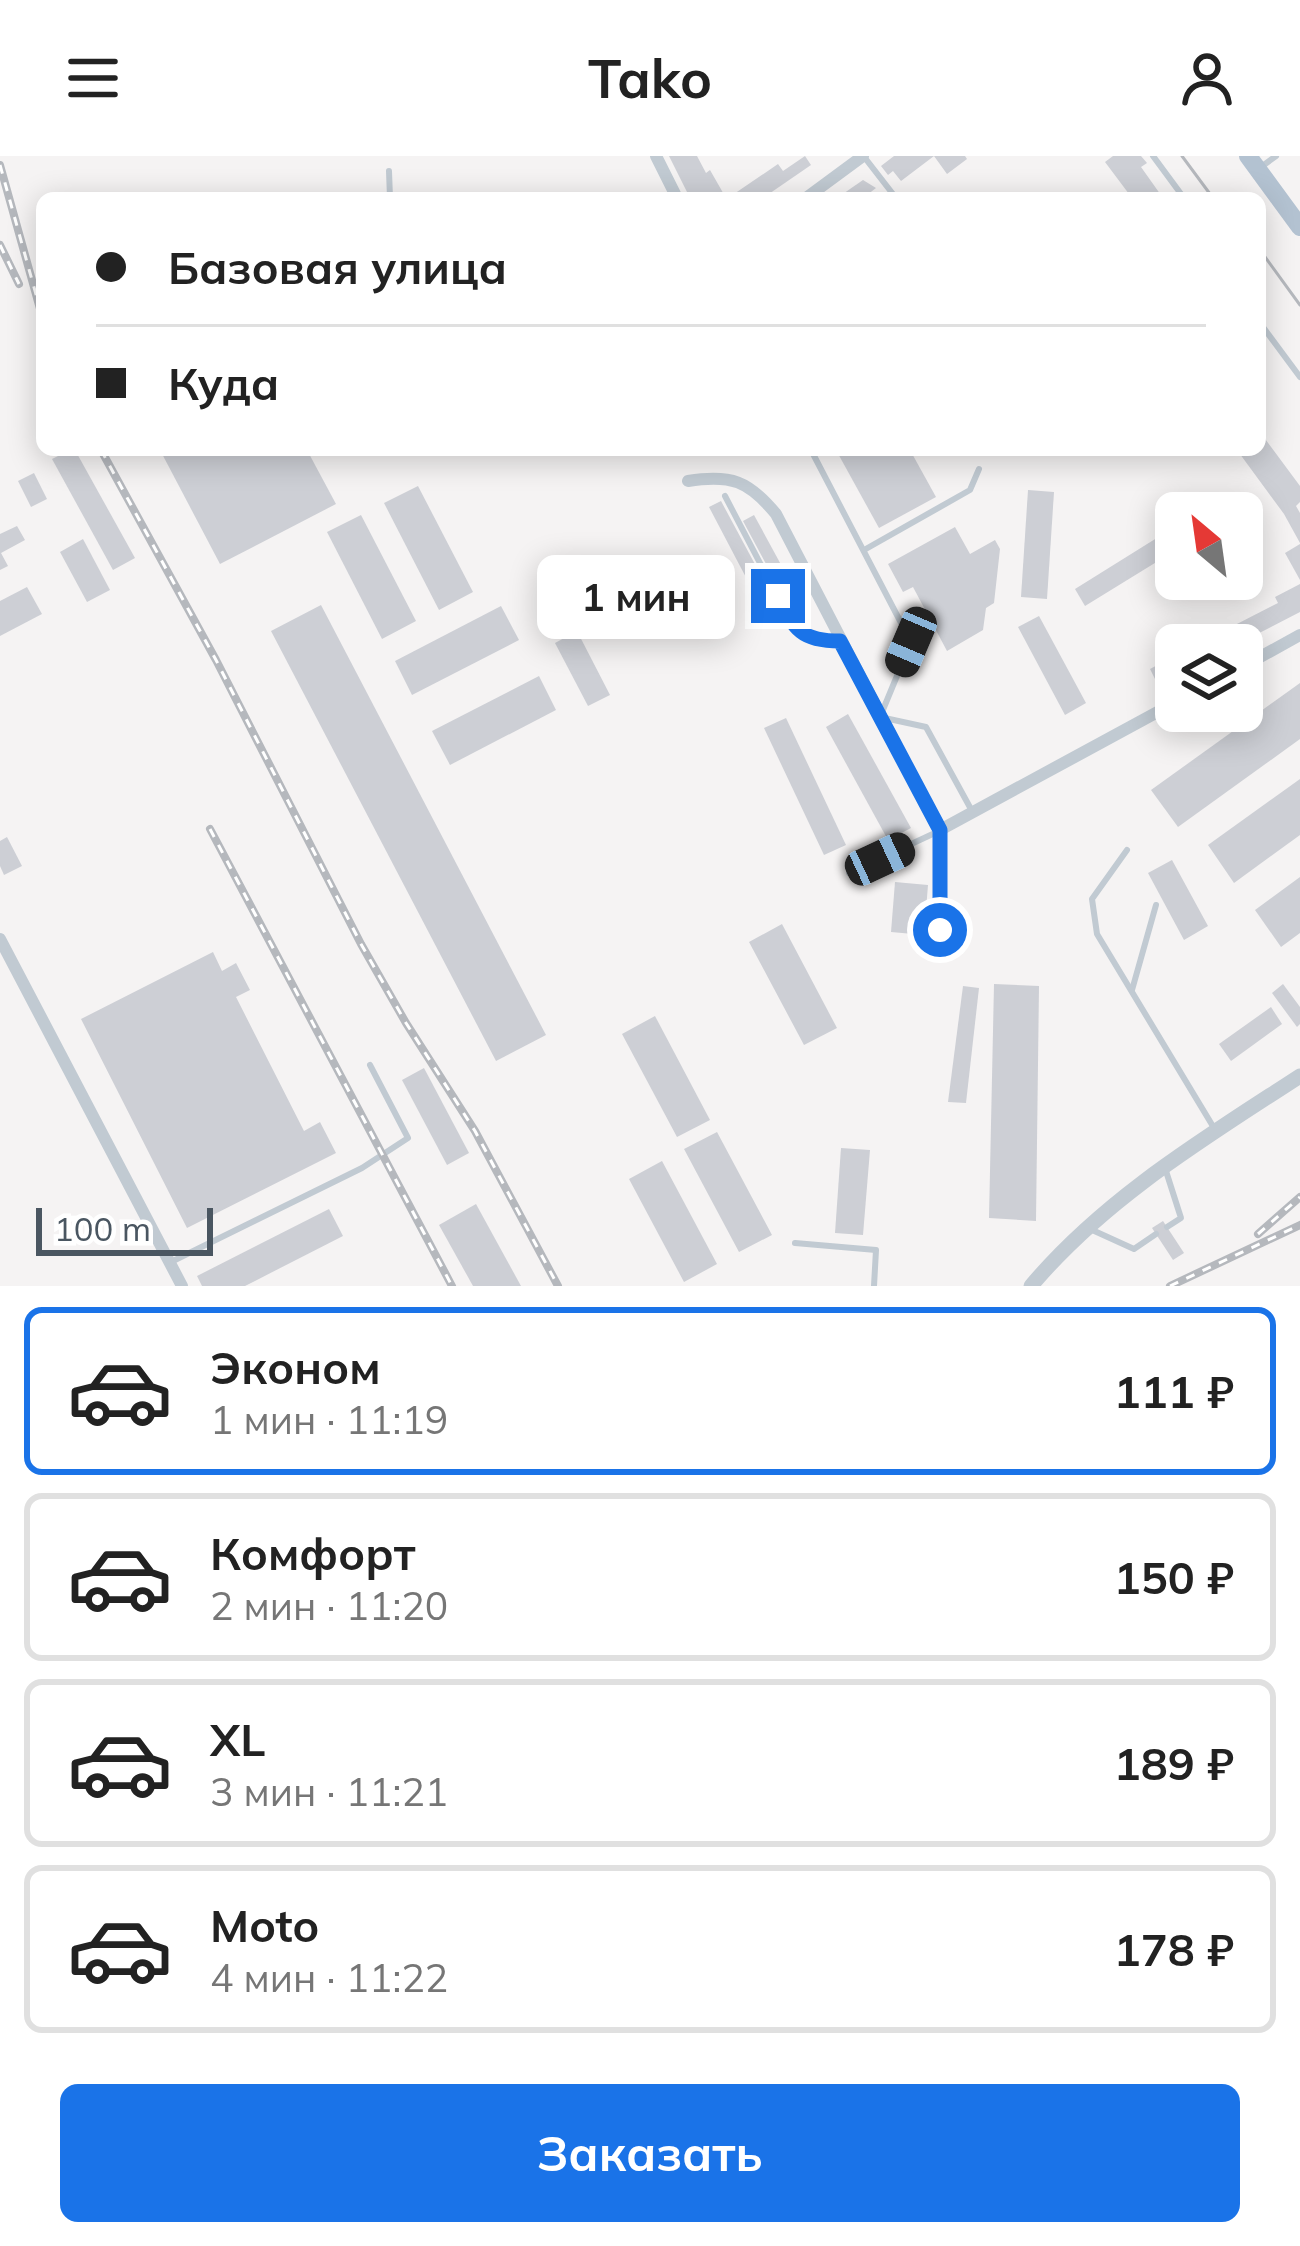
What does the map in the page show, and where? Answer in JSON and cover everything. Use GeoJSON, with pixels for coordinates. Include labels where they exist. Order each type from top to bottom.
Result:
{"type":"FeatureCollection","features":[{"type":"Feature","properties":{"kind":"main road"},"geometry":{"type":"LineString","coordinates":[[1253,163],[1300,227]]}},
{"type":"Feature","properties":{"kind":"street"},"geometry":{"type":"LineString","coordinates":[[656,156],[674,192]]}},
{"type":"Feature","properties":{"kind":"street"},"geometry":{"type":"LineString","coordinates":[[814,192],[863,156]]}},
{"type":"Feature","properties":{"kind":"street"},"geometry":{"type":"LineString","coordinates":[[688,481],[712,477],[740,482],[759,493],[776,514],[940,830],[940,930]]}},
{"type":"Feature","properties":{"kind":"street"},"geometry":{"type":"LineString","coordinates":[[1263,655],[1300,635]]}},
{"type":"Feature","properties":{"kind":"street"},"geometry":{"type":"LineString","coordinates":[[940,830],[1155,713]]}},
{"type":"Feature","properties":{"kind":"street"},"geometry":{"type":"LineString","coordinates":[[2,947],[182,1286]]}},
{"type":"Feature","properties":{"kind":"street"},"geometry":{"type":"LineString","coordinates":[[1031,1286],[1087,1228],[1165,1167],[1300,1076]]}},
{"type":"Feature","properties":{"kind":"lane"},"geometry":{"type":"LineString","coordinates":[[863,156],[891,192]]}},
{"type":"Feature","properties":{"kind":"lane"},"geometry":{"type":"LineString","coordinates":[[1153,156],[1180,192]]}},
{"type":"Feature","properties":{"kind":"lane"},"geometry":{"type":"LineString","coordinates":[[1253,163],[1276,156]]}},
{"type":"Feature","properties":{"kind":"lane"},"geometry":{"type":"LineString","coordinates":[[389,171],[390,192]]}},
{"type":"Feature","properties":{"kind":"lane"},"geometry":{"type":"LineString","coordinates":[[1266,331],[1300,377]]}},
{"type":"Feature","properties":{"kind":"lane"},"geometry":{"type":"LineString","coordinates":[[814,456],[911,642],[880,717],[926,727],[973,812]]}},
{"type":"Feature","properties":{"kind":"lane"},"geometry":{"type":"LineString","coordinates":[[865,550],[970,490],[979,469]]}},
{"type":"Feature","properties":{"kind":"lane"},"geometry":{"type":"LineString","coordinates":[[725,496],[795,630],[818,641],[840,641]]}},
{"type":"Feature","properties":{"kind":"lane"},"geometry":{"type":"LineString","coordinates":[[849,873],[940,830]]}},
{"type":"Feature","properties":{"kind":"lane"},"geometry":{"type":"LineString","coordinates":[[1127,850],[1092,899],[1097,934],[1216,1131]]}},
{"type":"Feature","properties":{"kind":"lane"},"geometry":{"type":"LineString","coordinates":[[1132,990],[1156,905]]}},
{"type":"Feature","properties":{"kind":"lane"},"geometry":{"type":"LineString","coordinates":[[170,1263],[362,1168],[408,1138],[370,1065]]}},
{"type":"Feature","properties":{"kind":"lane"},"geometry":{"type":"LineString","coordinates":[[1165,1167],[1180,1218],[1167,1227]]}},
{"type":"Feature","properties":{"kind":"lane"},"geometry":{"type":"LineString","coordinates":[[1087,1228],[1134,1249],[1156,1234]]}},
{"type":"Feature","properties":{"kind":"lane"},"geometry":{"type":"LineString","coordinates":[[795,1243],[876,1250],[874,1286]]}},
{"type":"Feature","properties":{"kind":"lane"},"geometry":{"type":"LineString","coordinates":[[1044,1270],[1053,1286]]}},
{"type":"Feature","properties":{"kind":"building"},"geometry":{"type":"Polygon","coordinates":[[[669,156],[697,156],[723,192],[687,192],[669,156]]]}},
{"type":"Feature","properties":{"kind":"building"},"geometry":{"type":"Polygon","coordinates":[[[805,156],[811,165],[772,192],[737,192],[778,164],[783,171],[805,156]]]}},
{"type":"Feature","properties":{"kind":"building"},"geometry":{"type":"Polygon","coordinates":[[[894,156],[934,156],[901,181],[881,166],[894,156]]]}},
{"type":"Feature","properties":{"kind":"building"},"geometry":{"type":"Polygon","coordinates":[[[934,156],[965,156],[967,159],[947,174],[934,156]]]}},
{"type":"Feature","properties":{"kind":"building"},"geometry":{"type":"Polygon","coordinates":[[[1113,156],[1141,156],[1147,163],[1141,167],[1159,192],[1128,192],[1105,162],[1113,156]]]}},
{"type":"Feature","properties":{"kind":"building"},"geometry":{"type":"Polygon","coordinates":[[[863,180],[876,188],[871,192],[846,192],[863,180]]]}},
{"type":"Feature","properties":{"kind":"building"},"geometry":{"type":"Polygon","coordinates":[[[1266,440],[1300,486],[1296,506],[1300,543],[1241,456],[1266,456],[1266,440]]]}},
{"type":"Feature","properties":{"kind":"building"},"geometry":{"type":"Polygon","coordinates":[[[78,456],[135,558],[113,570],[52,459],[78,456]]]}},
{"type":"Feature","properties":{"kind":"building"},"geometry":{"type":"Polygon","coordinates":[[[163,456],[310,456],[336,504],[220,564],[163,456]]]}},
{"type":"Feature","properties":{"kind":"building"},"geometry":{"type":"Polygon","coordinates":[[[839,456],[913,456],[936,497],[879,528],[839,456]]]}},
{"type":"Feature","properties":{"kind":"building"},"geometry":{"type":"Polygon","coordinates":[[[34,473],[47,499],[31,507],[18,481],[34,473]]]}},
{"type":"Feature","properties":{"kind":"building"},"geometry":{"type":"Polygon","coordinates":[[[418,486],[473,592],[439,610],[384,503],[418,486]]]}},
{"type":"Feature","properties":{"kind":"building"},"geometry":{"type":"Polygon","coordinates":[[[1028,490],[1054,492],[1047,599],[1021,597],[1028,490]]]}},
{"type":"Feature","properties":{"kind":"building"},"geometry":{"type":"Polygon","coordinates":[[[721,501],[786,622],[773,629],[709,507],[721,501]]]}},
{"type":"Feature","properties":{"kind":"building"},"geometry":{"type":"Polygon","coordinates":[[[361,515],[416,621],[382,639],[327,532],[361,515]]]}},
{"type":"Feature","properties":{"kind":"building"},"geometry":{"type":"Polygon","coordinates":[[[754,515],[809,616],[797,622],[743,521],[754,515]]]}},
{"type":"Feature","properties":{"kind":"building"},"geometry":{"type":"Polygon","coordinates":[[[17,526],[25,540],[1,553],[8,566],[0,570],[0,534],[17,526]]]}},
{"type":"Feature","properties":{"kind":"building"},"geometry":{"type":"Polygon","coordinates":[[[955,527],[970,554],[995,540],[1000,549],[994,603],[986,608],[983,630],[947,651],[913,587],[903,592],[888,564],[955,527]]]}},
{"type":"Feature","properties":{"kind":"building"},"geometry":{"type":"Polygon","coordinates":[[[83,539],[110,590],[87,602],[60,552],[83,539]]]}},
{"type":"Feature","properties":{"kind":"building"},"geometry":{"type":"Polygon","coordinates":[[[1155,539],[1155,563],[1085,606],[1075,589],[1155,539]]]}},
{"type":"Feature","properties":{"kind":"building"},"geometry":{"type":"Polygon","coordinates":[[[1300,544],[1300,580],[1285,553],[1300,544]]]}},
{"type":"Feature","properties":{"kind":"building"},"geometry":{"type":"Polygon","coordinates":[[[1300,584],[1300,612],[1263,631],[1263,624],[1237,624],[1278,603],[1275,597],[1300,584]]]}},
{"type":"Feature","properties":{"kind":"building"},"geometry":{"type":"Polygon","coordinates":[[[27,587],[42,614],[0,636],[0,601],[27,587]]]}},
{"type":"Feature","properties":{"kind":"building"},"geometry":{"type":"Polygon","coordinates":[[[321,605],[546,1035],[496,1061],[271,631],[321,605]]]}},
{"type":"Feature","properties":{"kind":"building"},"geometry":{"type":"Polygon","coordinates":[[[501,606],[519,640],[412,695],[395,661],[501,606]]]}},
{"type":"Feature","properties":{"kind":"building"},"geometry":{"type":"Polygon","coordinates":[[[1039,616],[1086,703],[1065,715],[1018,627],[1039,616]]]}},
{"type":"Feature","properties":{"kind":"building"},"geometry":{"type":"Polygon","coordinates":[[[577,631],[610,695],[588,706],[555,643],[577,631]]]}},
{"type":"Feature","properties":{"kind":"building"},"geometry":{"type":"Polygon","coordinates":[[[539,676],[556,710],[450,765],[432,731],[539,676]]]}},
{"type":"Feature","properties":{"kind":"building"},"geometry":{"type":"Polygon","coordinates":[[[1300,683],[1300,739],[1178,827],[1151,790],[1232,732],[1263,732],[1263,710],[1300,683]]]}},
{"type":"Feature","properties":{"kind":"building"},"geometry":{"type":"Polygon","coordinates":[[[848,714],[911,828],[888,840],[826,727],[848,714]]]}},
{"type":"Feature","properties":{"kind":"building"},"geometry":{"type":"Polygon","coordinates":[[[786,718],[846,845],[824,855],[764,728],[786,718]]]}},
{"type":"Feature","properties":{"kind":"building"},"geometry":{"type":"Polygon","coordinates":[[[1300,779],[1300,835],[1234,883],[1208,845],[1300,779]]]}},
{"type":"Feature","properties":{"kind":"building"},"geometry":{"type":"Polygon","coordinates":[[[7,837],[22,866],[4,875],[0,841],[7,837]]]}},
{"type":"Feature","properties":{"kind":"building"},"geometry":{"type":"Polygon","coordinates":[[[1172,860],[1208,926],[1184,940],[1148,873],[1172,860]]]}},
{"type":"Feature","properties":{"kind":"building"},"geometry":{"type":"Polygon","coordinates":[[[1300,877],[1300,933],[1281,947],[1255,910],[1300,877]]]}},
{"type":"Feature","properties":{"kind":"building"},"geometry":{"type":"Polygon","coordinates":[[[895,882],[928,885],[924,935],[891,932],[895,882]]]}},
{"type":"Feature","properties":{"kind":"building"},"geometry":{"type":"Polygon","coordinates":[[[782,924],[837,1028],[804,1045],[749,942],[782,924]]]}},
{"type":"Feature","properties":{"kind":"building"},"geometry":{"type":"Polygon","coordinates":[[[213,952],[222,971],[236,963],[250,990],[236,997],[304,1131],[320,1122],[336,1153],[187,1228],[81,1019],[213,952]]]}},
{"type":"Feature","properties":{"kind":"building"},"geometry":{"type":"Polygon","coordinates":[[[994,984],[1039,986],[1036,1221],[989,1218],[994,984]]]}},
{"type":"Feature","properties":{"kind":"building"},"geometry":{"type":"Polygon","coordinates":[[[1283,984],[1300,1007],[1297,1027],[1272,993],[1283,984]]]}},
{"type":"Feature","properties":{"kind":"building"},"geometry":{"type":"Polygon","coordinates":[[[963,986],[979,988],[966,1103],[948,1102],[963,986]]]}},
{"type":"Feature","properties":{"kind":"building"},"geometry":{"type":"Polygon","coordinates":[[[1271,1007],[1282,1024],[1231,1061],[1219,1044],[1271,1007]]]}},
{"type":"Feature","properties":{"kind":"building"},"geometry":{"type":"Polygon","coordinates":[[[655,1016],[710,1120],[677,1137],[622,1034],[655,1016]]]}},
{"type":"Feature","properties":{"kind":"building"},"geometry":{"type":"Polygon","coordinates":[[[424,1068],[469,1153],[447,1165],[402,1080],[424,1068]]]}},
{"type":"Feature","properties":{"kind":"building"},"geometry":{"type":"Polygon","coordinates":[[[717,1132],[772,1235],[739,1252],[684,1149],[717,1132]]]}},
{"type":"Feature","properties":{"kind":"building"},"geometry":{"type":"Polygon","coordinates":[[[841,1148],[870,1150],[863,1235],[835,1233],[841,1148]]]}},
{"type":"Feature","properties":{"kind":"building"},"geometry":{"type":"Polygon","coordinates":[[[662,1161],[717,1264],[684,1282],[629,1179],[662,1161]]]}},
{"type":"Feature","properties":{"kind":"building"},"geometry":{"type":"Polygon","coordinates":[[[476,1204],[521,1286],[473,1286],[439,1225],[476,1204]]]}},
{"type":"Feature","properties":{"kind":"building"},"geometry":{"type":"Polygon","coordinates":[[[329,1209],[343,1236],[245,1286],[202,1286],[197,1276],[329,1209]]]}},
{"type":"Feature","properties":{"kind":"building"},"geometry":{"type":"Polygon","coordinates":[[[1163,1221],[1184,1253],[1173,1260],[1152,1228],[1163,1221]]]}},
{"type":"Feature","properties":{"kind":"tram line"},"geometry":{"type":"LineString","coordinates":[[1182,156],[1209,192]]}},
{"type":"Feature","properties":{"kind":"tram line"},"geometry":{"type":"LineString","coordinates":[[1266,258],[1300,305]]}},
{"type":"Feature","properties":{"kind":"railway"},"geometry":{"type":"LineString","coordinates":[[0,165],[36,294]]}},
{"type":"Feature","properties":{"kind":"railway"},"geometry":{"type":"LineString","coordinates":[[0,245],[19,284]]}},
{"type":"Feature","properties":{"kind":"railway"},"geometry":{"type":"LineString","coordinates":[[104,456],[216,660],[361,944],[475,1131],[558,1286]]}},
{"type":"Feature","properties":{"kind":"railway"},"geometry":{"type":"LineString","coordinates":[[210,829],[452,1286]]}},
{"type":"Feature","properties":{"kind":"railway"},"geometry":{"type":"LineString","coordinates":[[1258,1234],[1300,1197]]}},
{"type":"Feature","properties":{"kind":"railway"},"geometry":{"type":"LineString","coordinates":[[1170,1286],[1300,1225]]}},
{"type":"Feature","properties":{"kind":"route"},"geometry":{"type":"LineString","coordinates":[[778,596],[795,630],[818,641],[840,641],[940,830],[940,930]]}}]}
